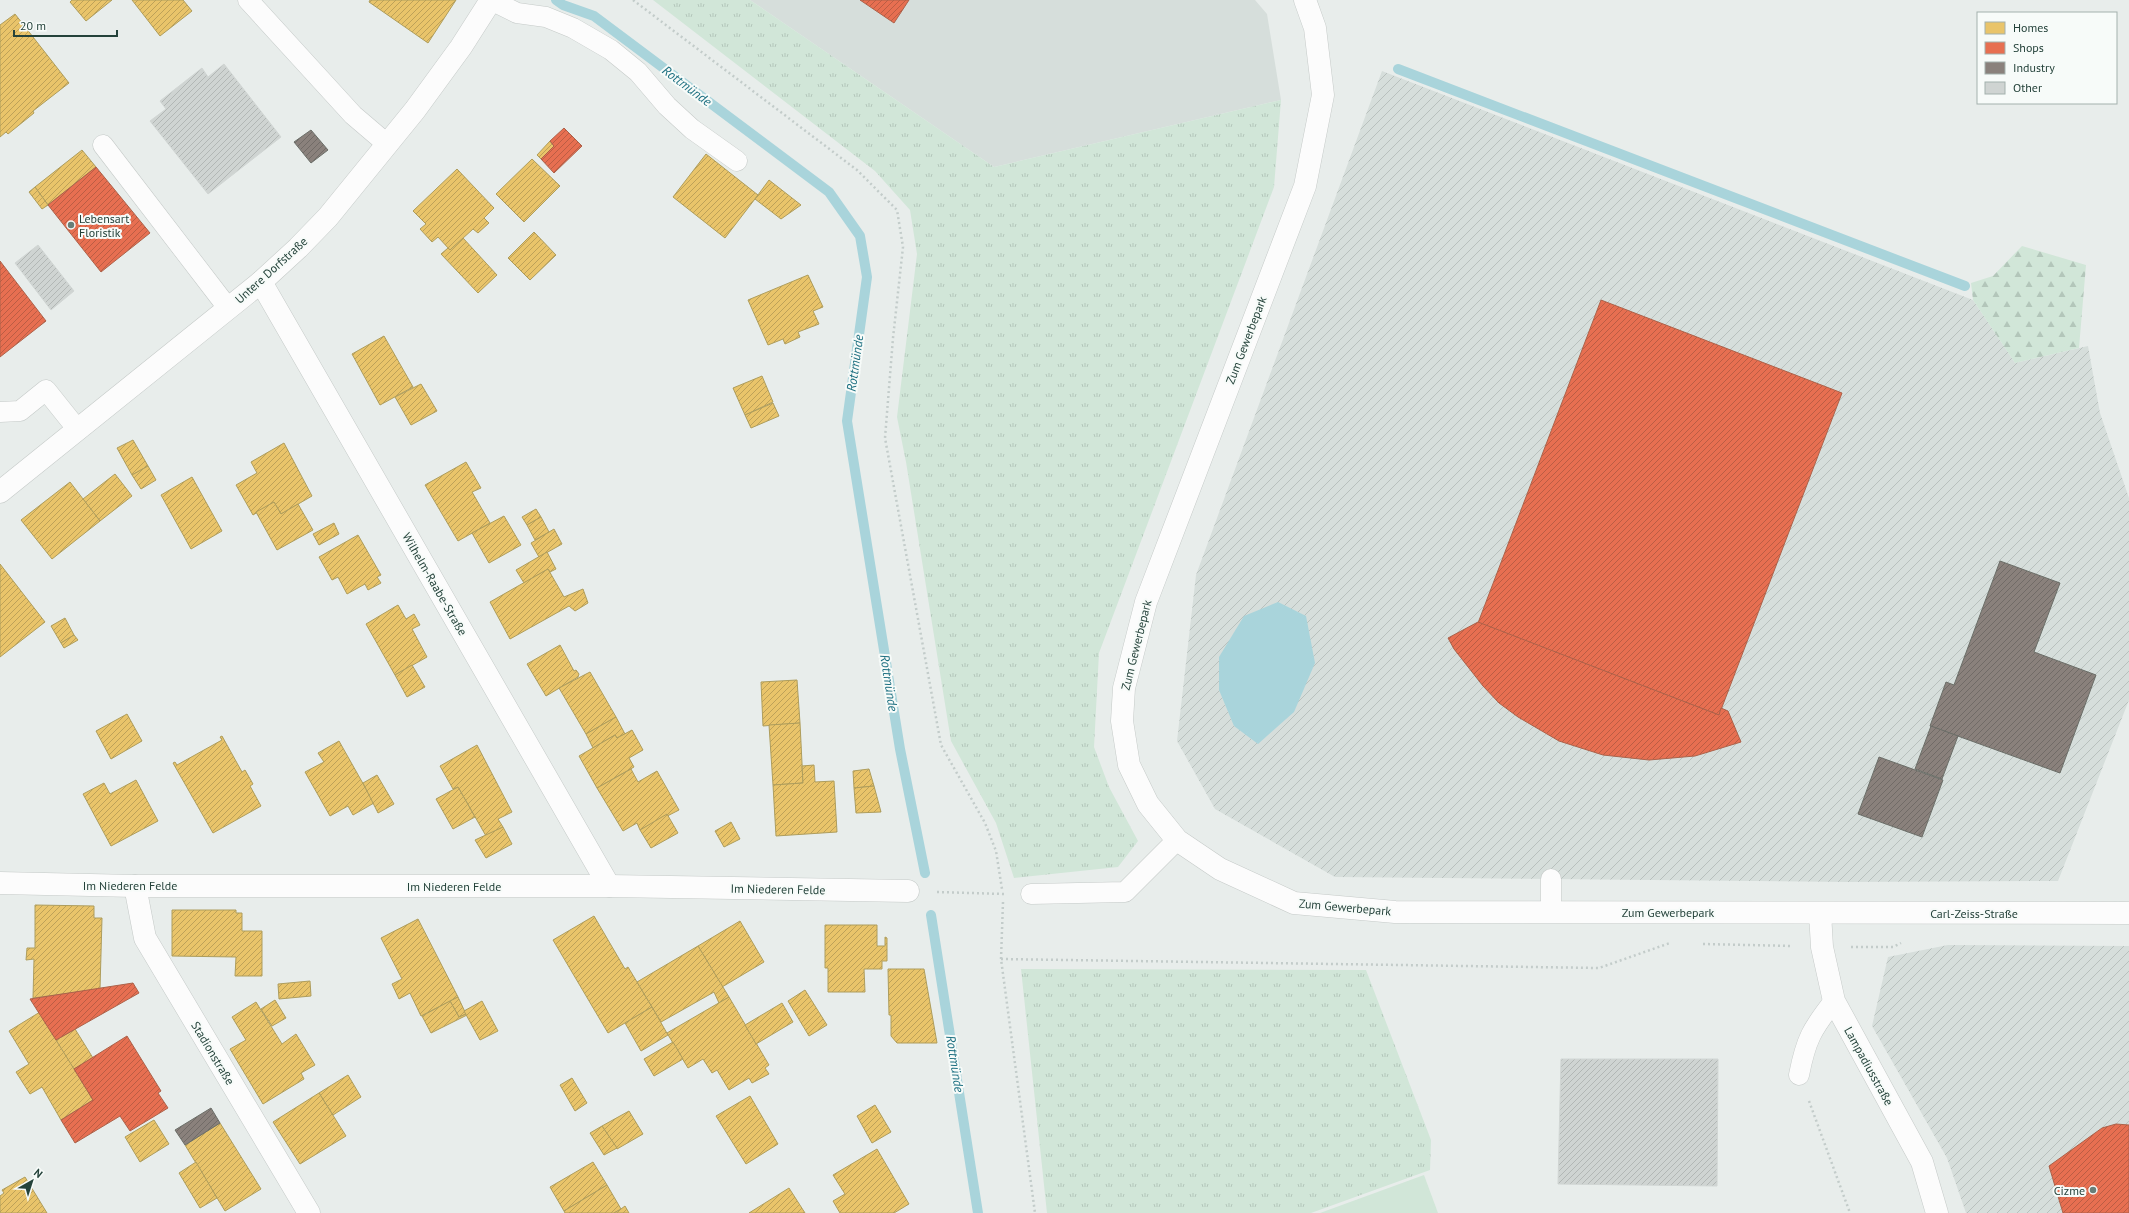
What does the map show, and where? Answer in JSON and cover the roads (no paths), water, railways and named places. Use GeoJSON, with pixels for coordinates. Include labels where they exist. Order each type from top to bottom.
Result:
{"type":"FeatureCollection","features":[{"type":"Feature","properties":{"kind":"street","name":"Untere Dorfstraße"},"geometry":{"type":"LineString","coordinates":[[0,492],[261,282],[298,248],[328,217],[415,110],[456,53],[491,0]]}},
{"type":"Feature","properties":{"kind":"street","name":"Zum Gewerbepark"},"geometry":{"type":"LineString","coordinates":[[1305,0],[1315,28],[1323,95],[1305,186],[1146,602],[1124,688],[1122,721],[1129,765],[1148,804],[1177,840],[1220,869],[1294,903],[1395,912],[1820,914]]}},
{"type":"Feature","properties":{"kind":"street","name":"Wilhelm-Raabe-Straße"},"geometry":{"type":"LineString","coordinates":[[261,282],[609,886]]}},
{"type":"Feature","properties":{"kind":"street","name":"Im Niederen Felde"},"geometry":{"type":"LineString","coordinates":[[0,882],[135,886],[609,886],[908,891]]}},
{"type":"Feature","properties":{"kind":"street","name":"Stadionstraße"},"geometry":{"type":"LineString","coordinates":[[135,886],[145,938],[309,1213]]}},
{"type":"Feature","properties":{"kind":"street","name":"Carl-Zeiss-Straße"},"geometry":{"type":"LineString","coordinates":[[1820,914],[2129,913]]}},
{"type":"Feature","properties":{"kind":"street","name":"Lampadiusstraße"},"geometry":{"type":"LineString","coordinates":[[1820,914],[1822,947],[1834,1001],[1922,1162],[1937,1213]]}},
{"type":"Feature","properties":{"kind":"lane"},"geometry":{"type":"LineString","coordinates":[[248,0],[353,114],[387,144]]}},
{"type":"Feature","properties":{"kind":"lane"},"geometry":{"type":"LineString","coordinates":[[491,0],[517,13],[546,17],[573,28],[611,50],[638,72],[667,106],[692,129],[737,161]]}},
{"type":"Feature","properties":{"kind":"lane"},"geometry":{"type":"LineString","coordinates":[[103,146],[228,308]]}},
{"type":"Feature","properties":{"kind":"lane"},"geometry":{"type":"LineString","coordinates":[[0,412],[20,411],[46,390],[78,430]]}},
{"type":"Feature","properties":{"kind":"lane"},"geometry":{"type":"LineString","coordinates":[[1031,894],[1125,892],[1177,840]]}},
{"type":"Feature","properties":{"kind":"lane"},"geometry":{"type":"LineString","coordinates":[[1551,879],[1551,912]]}},
{"type":"Feature","properties":{"kind":"lane"},"geometry":{"type":"LineString","coordinates":[[1799,1075],[1804,1050],[1813,1028],[1834,1001]]}},
{"type":"Feature","properties":{"kind":"water"},"geometry":{"type":"Polygon","coordinates":[[[1278,602],[1306,616],[1315,663],[1294,712],[1258,744],[1234,726],[1219,690],[1219,657],[1244,616],[1278,602]]]}},
{"type":"Feature","properties":{"kind":"waterway","name":"Rottmünde"},"geometry":{"type":"LineString","coordinates":[[556,0],[563,5],[594,16],[829,192],[860,236],[867,277],[847,421],[900,749],[925,873]]}},
{"type":"Feature","properties":{"kind":"waterway"},"geometry":{"type":"LineString","coordinates":[[1398,69],[1965,286]]}},
{"type":"Feature","properties":{"kind":"waterway","name":"Rottmünde"},"geometry":{"type":"LineString","coordinates":[[931,915],[978,1213]]}},
{"type":"Feature","properties":{"kind":"place","name":"Lebensart Floristik"},"geometry":{"type":"Point","coordinates":[71,225]}},
{"type":"Feature","properties":{"kind":"place","name":"Cizme"},"geometry":{"type":"Point","coordinates":[2093,1190]}}]}
